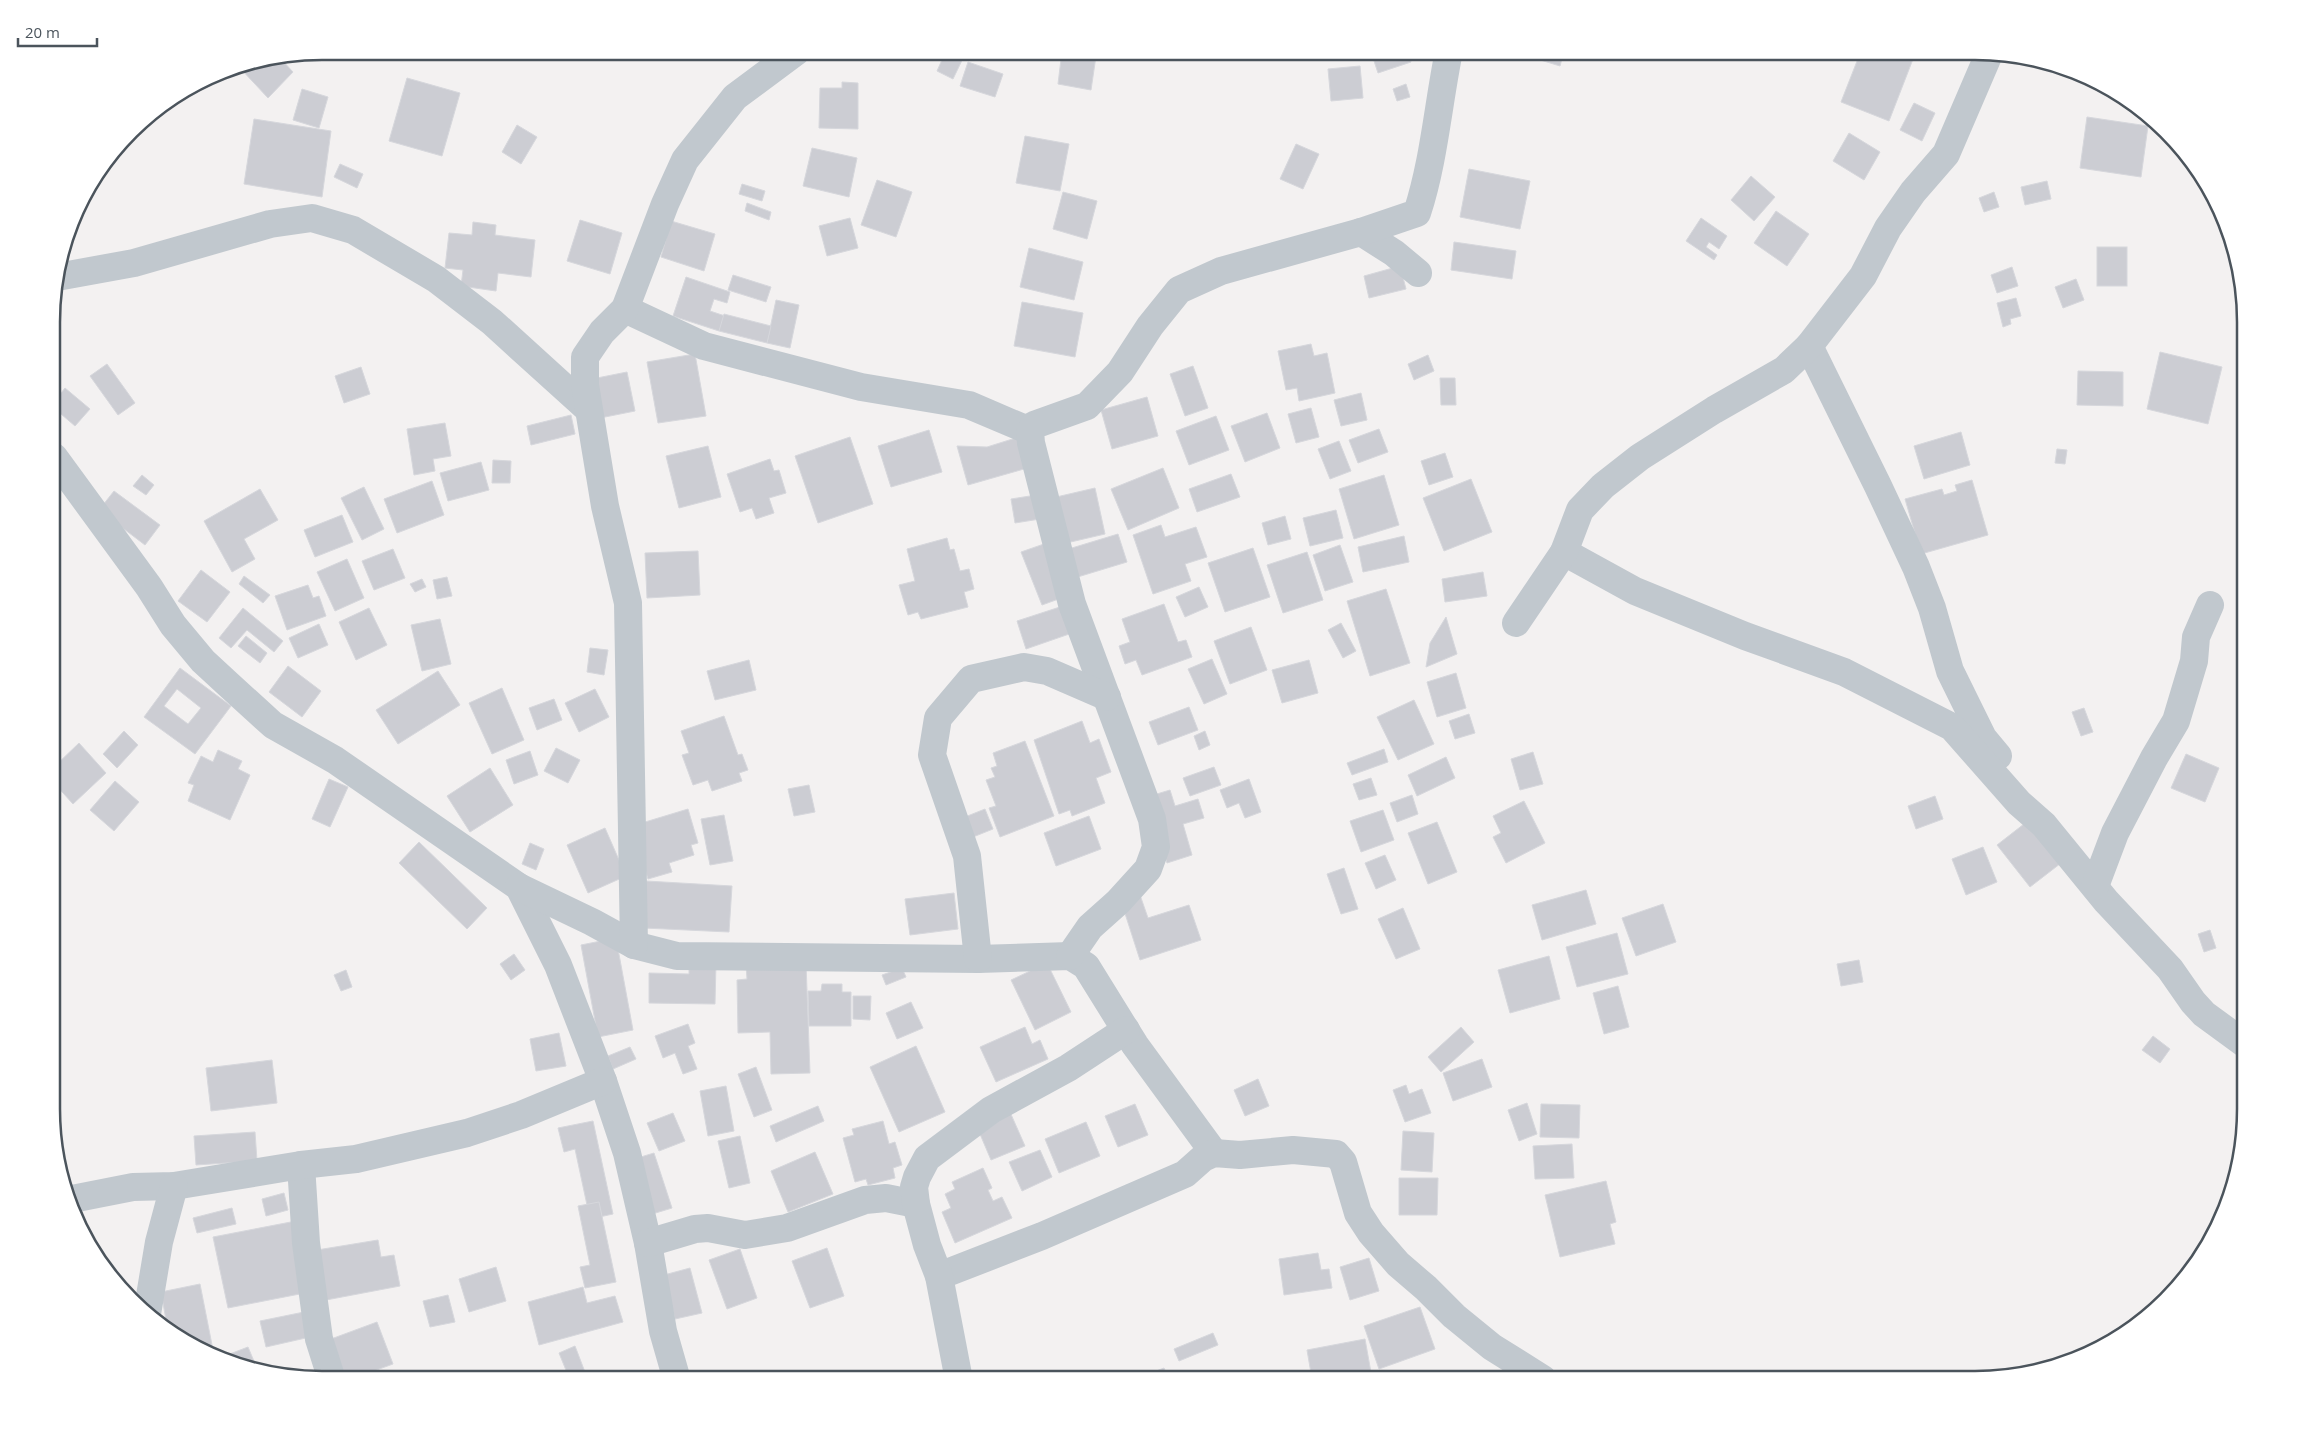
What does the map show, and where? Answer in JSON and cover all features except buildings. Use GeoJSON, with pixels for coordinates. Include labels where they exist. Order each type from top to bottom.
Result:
{"type":"FeatureCollection","features":[{"type":"Feature","properties":{"kind":"street"},"geometry":{"type":"LineString","coordinates":[[634,946],[628,603],[605,506],[588,409],[585,385],[585,357],[602,332],[625,310],[665,204],[685,160],[735,97],[785,60]]}},
{"type":"Feature","properties":{"kind":"street"},"geometry":{"type":"LineString","coordinates":[[1070,956],[1090,927],[1118,902],[1148,869],[1156,848],[1152,819],[1072,604],[1031,442],[1030,430],[1034,425],[1087,406],[1120,372],[1150,326],[1179,290],[1221,271],[1361,232],[1417,214],[1427,182],[1447,60]]}},
{"type":"Feature","properties":{"kind":"street"},"geometry":{"type":"LineString","coordinates":[[1516,623],[1564,552],[1580,510],[1603,486],[1640,457],[1714,410],[1784,370],[1809,346],[1863,276],[1888,228],[1913,192],[1946,154],[1986,61]]}},
{"type":"Feature","properties":{"kind":"street"},"geometry":{"type":"LineString","coordinates":[[64,276],[134,263],[270,224],[312,218],[352,230],[436,279],[492,322],[588,409]]}},
{"type":"Feature","properties":{"kind":"street"},"geometry":{"type":"LineString","coordinates":[[1361,232],[1394,253],[1418,273]]}},
{"type":"Feature","properties":{"kind":"street"},"geometry":{"type":"LineString","coordinates":[[625,310],[704,346],[861,387],[969,405],[1030,430]]}},
{"type":"Feature","properties":{"kind":"street"},"geometry":{"type":"LineString","coordinates":[[1809,346],[1916,567],[1932,608],[1950,671],[1983,738],[1996,754],[2029,812]]}},
{"type":"Feature","properties":{"kind":"street"},"geometry":{"type":"LineString","coordinates":[[60,464],[149,587],[173,625],[203,660],[273,726],[335,760],[519,887],[592,922],[634,946],[677,956],[978,960],[1070,956],[1086,966],[1126,1030],[1214,1153]]}},
{"type":"Feature","properties":{"kind":"street"},"geometry":{"type":"LineString","coordinates":[[1564,552],[1635,591],[1745,636],[1844,672],[1928,713],[1952,727],[2029,812],[2044,824],[2106,901],[2170,969],[2193,1002],[2204,1014],[2237,1038]]}},
{"type":"Feature","properties":{"kind":"street"},"geometry":{"type":"LineString","coordinates":[[2095,886],[2115,833],[2154,758],[2176,721],[2194,661],[2196,637],[2210,605]]}},
{"type":"Feature","properties":{"kind":"street"},"geometry":{"type":"LineString","coordinates":[[978,960],[967,856],[932,755],[938,718],[971,679],[1024,667],[1047,671],[1107,697]]}},
{"type":"Feature","properties":{"kind":"street"},"geometry":{"type":"LineString","coordinates":[[519,887],[558,965],[603,1081],[627,1153],[648,1243],[663,1331],[674,1371]]}},
{"type":"Feature","properties":{"kind":"street"},"geometry":{"type":"LineString","coordinates":[[957,1371],[939,1276],[927,1245],[916,1204],[914,1187],[927,1158],[991,1110],[1068,1068],[1126,1030]]}},
{"type":"Feature","properties":{"kind":"street"},"geometry":{"type":"LineString","coordinates":[[76,1198],[133,1187],[174,1186],[301,1165],[356,1160],[467,1133],[521,1114],[603,1081]]}},
{"type":"Feature","properties":{"kind":"street"},"geometry":{"type":"LineString","coordinates":[[939,1276],[1042,1236],[1185,1174],[1203,1158],[1214,1153],[1240,1155],[1293,1150],[1336,1154],[1343,1162],[1358,1213],[1371,1233],[1398,1264],[1454,1316],[1492,1347],[1533,1371]]}},
{"type":"Feature","properties":{"kind":"street"},"geometry":{"type":"LineString","coordinates":[[301,1165],[306,1243],[319,1338],[329,1371]]}},
{"type":"Feature","properties":{"kind":"street"},"geometry":{"type":"LineString","coordinates":[[149,1306],[160,1242],[174,1186]]}},
{"type":"Feature","properties":{"kind":"street"},"geometry":{"type":"LineString","coordinates":[[648,1243],[695,1228],[708,1228],[745,1235],[788,1228],[865,1200],[886,1198],[916,1204]]}}]}
